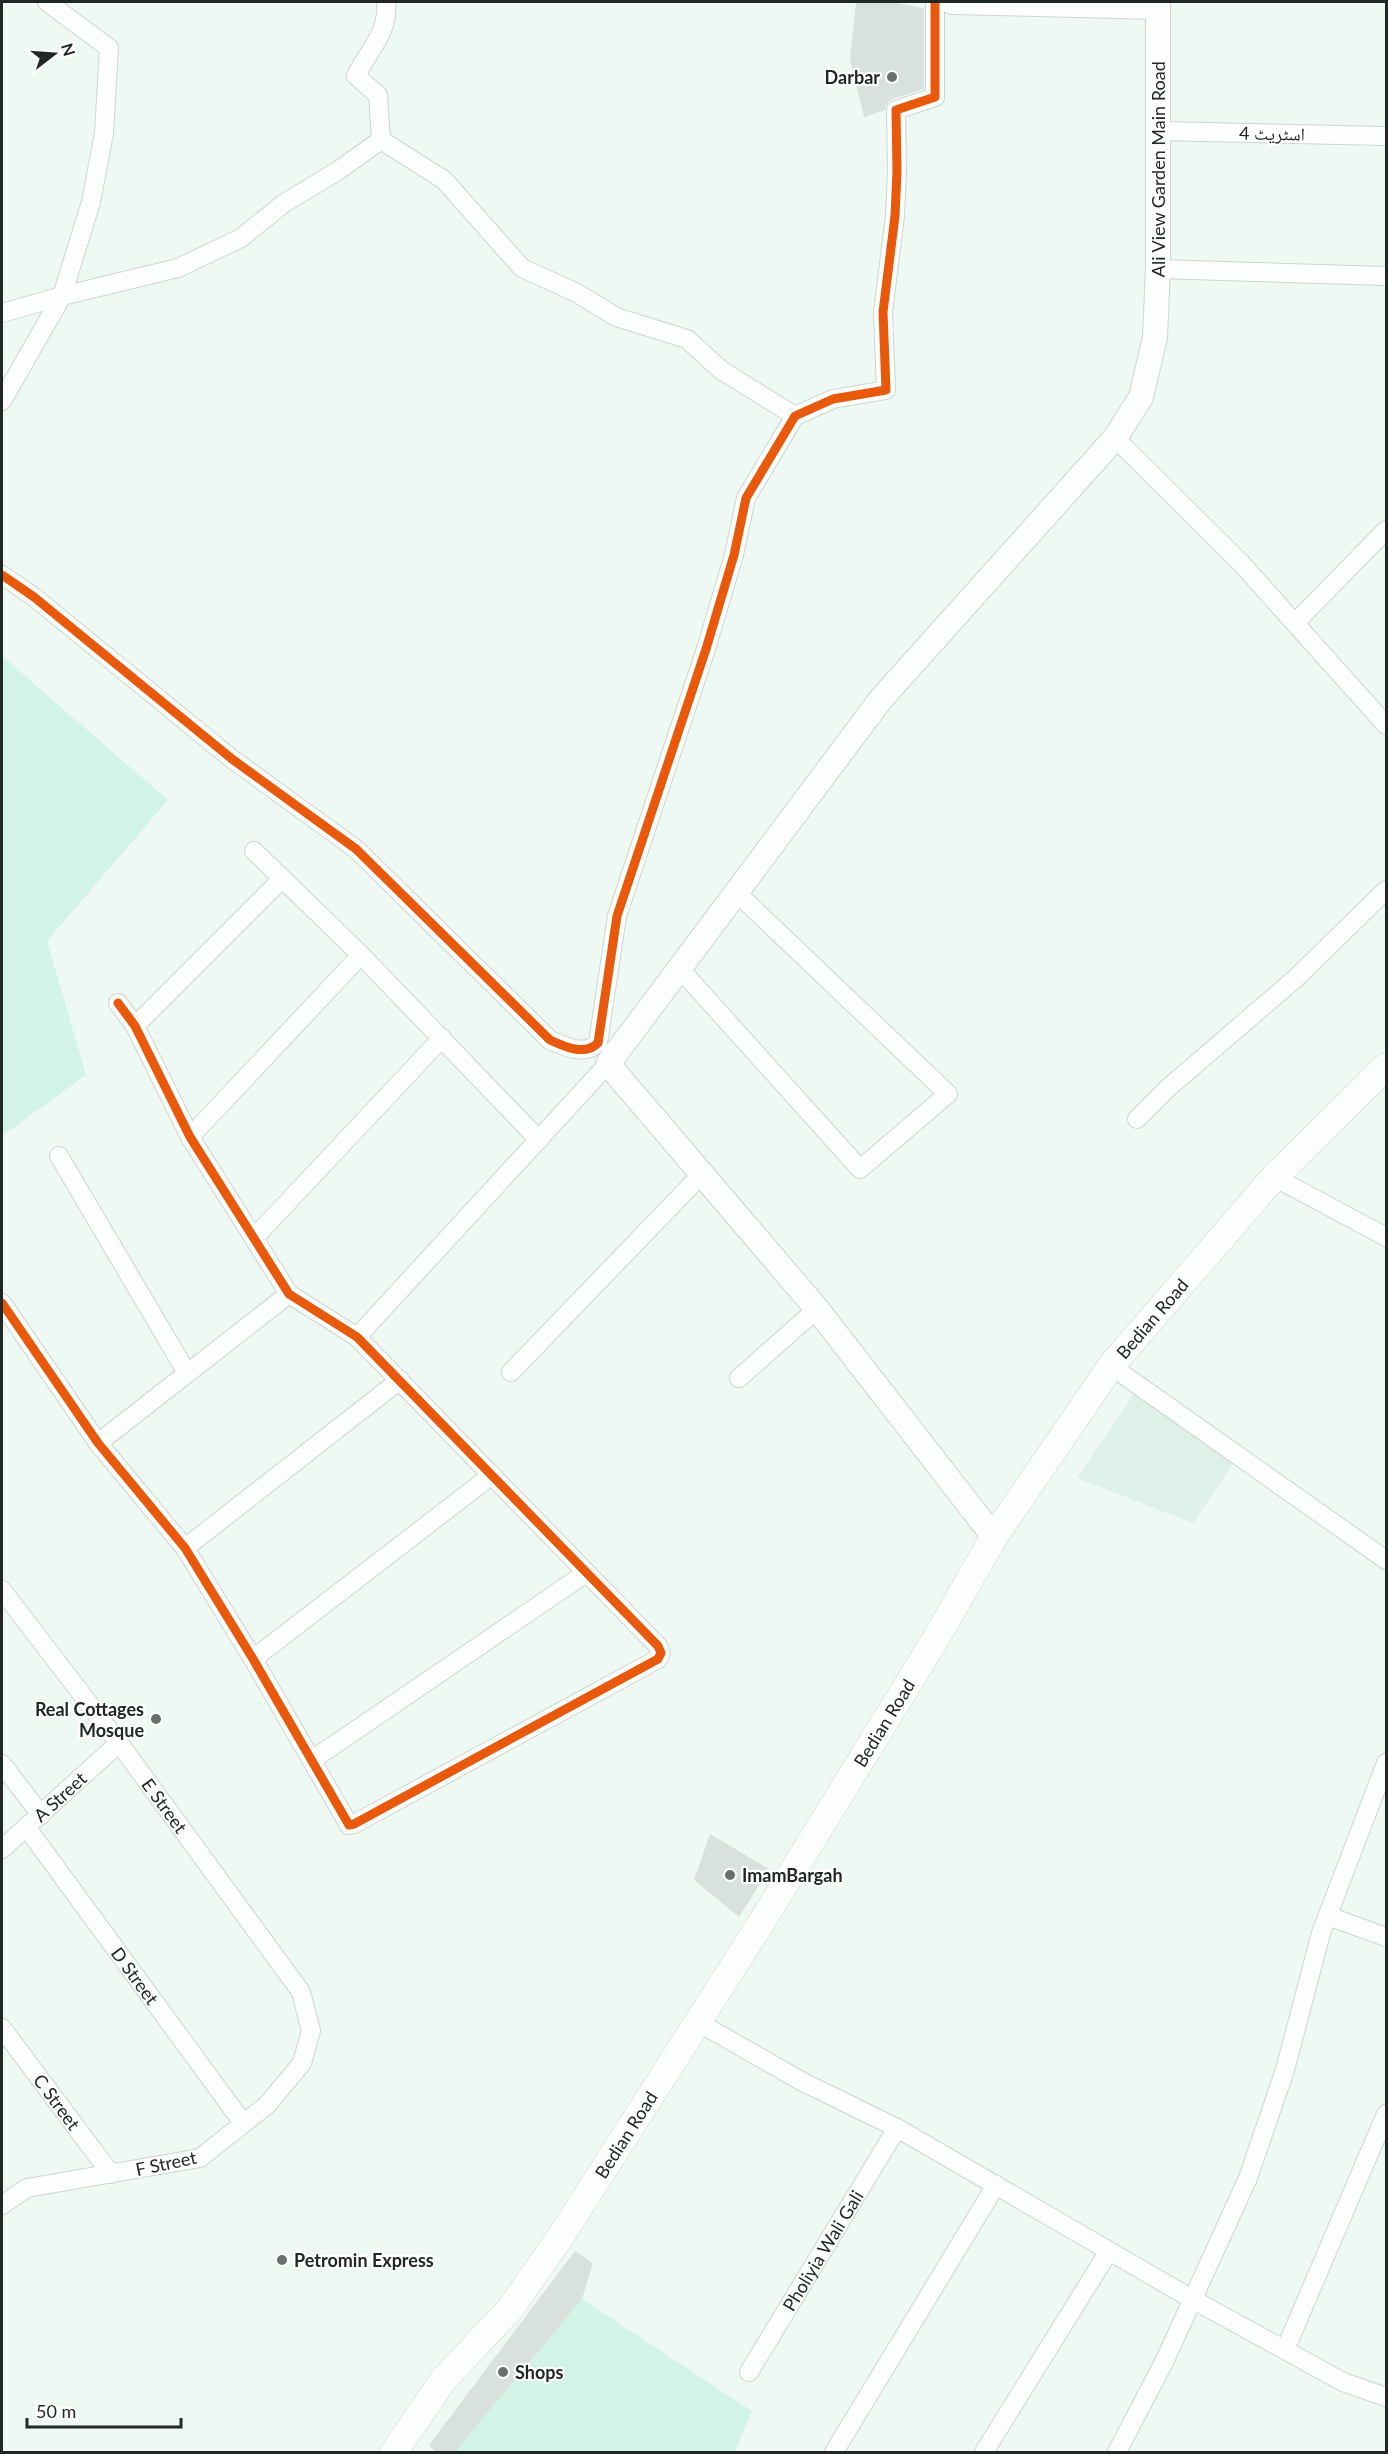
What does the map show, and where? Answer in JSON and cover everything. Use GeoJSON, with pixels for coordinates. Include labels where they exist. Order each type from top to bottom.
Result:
{"type":"FeatureCollection","features":[{"type":"Feature","properties":{"kind":"main road","name":"Bedian Road"},"geometry":{"type":"LineString","coordinates":[[394,2452],[444,2379],[510,2308],[561,2236],[696,2021],[756,1931],[935,1640],[994,1537],[1111,1366],[1274,1177],[1382,1080]]}},
{"type":"Feature","properties":{"kind":"main road","name":"Bedian Road"},"geometry":{"type":"LineString","coordinates":[[374,2452],[422,2409]]}},
{"type":"Feature","properties":{"kind":"street"},"geometry":{"type":"LineString","coordinates":[[381,140],[378,95],[356,76],[363,60],[381,37],[386,2]]}},
{"type":"Feature","properties":{"kind":"street"},"geometry":{"type":"LineString","coordinates":[[2,575],[34,597],[232,759],[356,849],[550,1040],[567,1048],[584,1050],[593,1047],[598,1043],[617,916],[706,649],[734,555],[746,498],[795,416],[832,399],[886,390],[883,312],[896,205],[896,110],[935,98],[934,2]]}},
{"type":"Feature","properties":{"kind":"street"},"geometry":{"type":"LineString","coordinates":[[952,2],[1158,4]]}},
{"type":"Feature","properties":{"kind":"street"},"geometry":{"type":"LineString","coordinates":[[2,401],[62,296],[91,202],[104,133],[109,48],[56,4]]}},
{"type":"Feature","properties":{"kind":"street","name":"Ali View Garden Main Road"},"geometry":{"type":"LineString","coordinates":[[608,1064],[881,699],[1115,438],[1141,397],[1155,336],[1158,269],[1158,4]]}},
{"type":"Feature","properties":{"kind":"street","name":"اسٹریٹ 4"},"geometry":{"type":"LineString","coordinates":[[1158,131],[1386,135]]}},
{"type":"Feature","properties":{"kind":"street"},"geometry":{"type":"LineString","coordinates":[[2,313],[178,268],[241,238],[283,204],[339,170],[381,140]]}},
{"type":"Feature","properties":{"kind":"street"},"geometry":{"type":"LineString","coordinates":[[381,140],[444,180],[522,268],[577,293],[616,317],[687,339],[722,370],[795,416]]}},
{"type":"Feature","properties":{"kind":"street"},"geometry":{"type":"LineString","coordinates":[[1158,269],[1386,276]]}},
{"type":"Feature","properties":{"kind":"street"},"geometry":{"type":"LineString","coordinates":[[1115,438],[1241,563],[1386,725]]}},
{"type":"Feature","properties":{"kind":"street"},"geometry":{"type":"LineString","coordinates":[[1294,623],[1386,530]]}},
{"type":"Feature","properties":{"kind":"street"},"geometry":{"type":"LineString","coordinates":[[254,851],[361,955],[539,1140]]}},
{"type":"Feature","properties":{"kind":"street"},"geometry":{"type":"LineString","coordinates":[[135,1026],[282,879]]}},
{"type":"Feature","properties":{"kind":"street"},"geometry":{"type":"LineString","coordinates":[[1137,1119],[1168,1088],[1296,978],[1386,890]]}},
{"type":"Feature","properties":{"kind":"street"},"geometry":{"type":"LineString","coordinates":[[680,969],[860,1169],[948,1095],[737,893]]}},
{"type":"Feature","properties":{"kind":"street"},"geometry":{"type":"LineString","coordinates":[[190,1137],[361,955]]}},
{"type":"Feature","properties":{"kind":"street"},"geometry":{"type":"LineString","coordinates":[[2,1303],[98,1443],[185,1548],[253,1659],[346,1823],[354,1824],[658,1659],[661,1653],[658,1646],[357,1336],[289,1294],[190,1137],[135,1026],[117,1003]]}},
{"type":"Feature","properties":{"kind":"street"},"geometry":{"type":"LineString","coordinates":[[254,1238],[442,1038]]}},
{"type":"Feature","properties":{"kind":"street"},"geometry":{"type":"LineString","coordinates":[[357,1336],[608,1064],[818,1309],[994,1537]]}},
{"type":"Feature","properties":{"kind":"street"},"geometry":{"type":"LineString","coordinates":[[59,1156],[188,1373]]}},
{"type":"Feature","properties":{"kind":"street"},"geometry":{"type":"LineString","coordinates":[[511,1372],[701,1175]]}},
{"type":"Feature","properties":{"kind":"street"},"geometry":{"type":"LineString","coordinates":[[1274,1177],[1386,1237]]}},
{"type":"Feature","properties":{"kind":"street"},"geometry":{"type":"LineString","coordinates":[[98,1443],[289,1294]]}},
{"type":"Feature","properties":{"kind":"street"},"geometry":{"type":"LineString","coordinates":[[739,1378],[818,1309]]}},
{"type":"Feature","properties":{"kind":"street"},"geometry":{"type":"LineString","coordinates":[[1111,1366],[1386,1560]]}},
{"type":"Feature","properties":{"kind":"street"},"geometry":{"type":"LineString","coordinates":[[185,1548],[399,1380]]}},
{"type":"Feature","properties":{"kind":"street"},"geometry":{"type":"LineString","coordinates":[[253,1659],[492,1475]]}},
{"type":"Feature","properties":{"kind":"street"},"geometry":{"type":"LineString","coordinates":[[312,1760],[586,1573]]}},
{"type":"Feature","properties":{"kind":"street","name":"E Street"},"geometry":{"type":"LineString","coordinates":[[2,1590],[119,1743],[301,1992],[311,2031]]}},
{"type":"Feature","properties":{"kind":"street","name":"A Street"},"geometry":{"type":"LineString","coordinates":[[2,1849],[119,1743]]}},
{"type":"Feature","properties":{"kind":"street"},"geometry":{"type":"LineString","coordinates":[[1117,2452],[1165,2360],[1248,2178],[1285,2070],[1305,1990],[1328,1916],[1386,1763]]}},
{"type":"Feature","properties":{"kind":"street","name":"D Street"},"geometry":{"type":"LineString","coordinates":[[2,1764],[34,1822],[243,2123]]}},
{"type":"Feature","properties":{"kind":"street"},"geometry":{"type":"LineString","coordinates":[[1328,1916],[1386,1936]]}},
{"type":"Feature","properties":{"kind":"street"},"geometry":{"type":"LineString","coordinates":[[696,2021],[801,2081],[897,2128],[1192,2299],[1342,2382],[1386,2397]]}},
{"type":"Feature","properties":{"kind":"street","name":"C Street"},"geometry":{"type":"LineString","coordinates":[[2,2028],[111,2174]]}},
{"type":"Feature","properties":{"kind":"street","name":"F Street"},"geometry":{"type":"LineString","coordinates":[[2,2205],[27,2188],[200,2158],[267,2105],[302,2063],[311,2031]]}},
{"type":"Feature","properties":{"kind":"street"},"geometry":{"type":"LineString","coordinates":[[1285,2350],[1386,2114]]}},
{"type":"Feature","properties":{"kind":"street","name":"Pholiyia Wali Gali"},"geometry":{"type":"LineString","coordinates":[[749,2372],[897,2128]]}},
{"type":"Feature","properties":{"kind":"street"},"geometry":{"type":"LineString","coordinates":[[834,2452],[996,2185]]}},
{"type":"Feature","properties":{"kind":"street"},"geometry":{"type":"LineString","coordinates":[[984,2452],[1109,2251]]}},
{"type":"Feature","properties":{"kind":"shaded area"},"geometry":{"type":"Polygon","coordinates":[[[2,656],[168,800],[47,941],[86,1075],[2,1136],[2,656]]]}},
{"type":"Feature","properties":{"kind":"shaded area"},"geometry":{"type":"Polygon","coordinates":[[[1135,1393],[1233,1464],[1193,1523],[1077,1478],[1135,1393]]]}},
{"type":"Feature","properties":{"kind":"shaded area"},"geometry":{"type":"Polygon","coordinates":[[[582,2299],[752,2411],[735,2452],[455,2452],[582,2299]]]}},
{"type":"Feature","properties":{"kind":"building","name":"Darbar"},"geometry":{"type":"Polygon","coordinates":[[[856,2],[892,2],[924,8],[924,89],[892,99],[887,103],[885,110],[864,117],[850,59],[856,2]]]}},
{"type":"Feature","properties":{"kind":"building","name":"ImamBargah"},"geometry":{"type":"Polygon","coordinates":[[[710,1834],[769,1869],[739,1917],[694,1880],[710,1834]]]}},
{"type":"Feature","properties":{"kind":"building","name":"Shops"},"geometry":{"type":"Polygon","coordinates":[[[575,2251],[593,2263],[582,2299],[455,2452],[435,2452],[429,2445],[575,2251]]]}},
{"type":"Feature","properties":{"kind":"cycle path"},"geometry":{"type":"LineString","coordinates":[[2,575],[34,597],[232,759],[356,849],[550,1040],[581,1050],[593,1047],[598,1043],[617,916],[706,649],[734,555],[746,498],[795,416],[833,399],[886,390],[883,312],[895,216],[896,110],[935,97],[935,2]]}},
{"type":"Feature","properties":{"kind":"cycle path"},"geometry":{"type":"LineString","coordinates":[[2,1303],[98,1443],[185,1548],[253,1659],[349,1825],[658,1659],[661,1653],[658,1646],[357,1337],[289,1294],[190,1137],[135,1026],[118,1003]]}},
{"type":"Feature","properties":{"kind":"place","name":"Darbar"},"geometry":{"type":"Point","coordinates":[892,77]}},
{"type":"Feature","properties":{"kind":"place","name":"Real Cottages Mosque"},"geometry":{"type":"Point","coordinates":[156,1719]}},
{"type":"Feature","properties":{"kind":"place","name":"ImamBargah"},"geometry":{"type":"Point","coordinates":[730,1875]}},
{"type":"Feature","properties":{"kind":"place","name":"Petromin Express"},"geometry":{"type":"Point","coordinates":[282,2260]}},
{"type":"Feature","properties":{"kind":"place","name":"Shops"},"geometry":{"type":"Point","coordinates":[503,2372]}}]}
